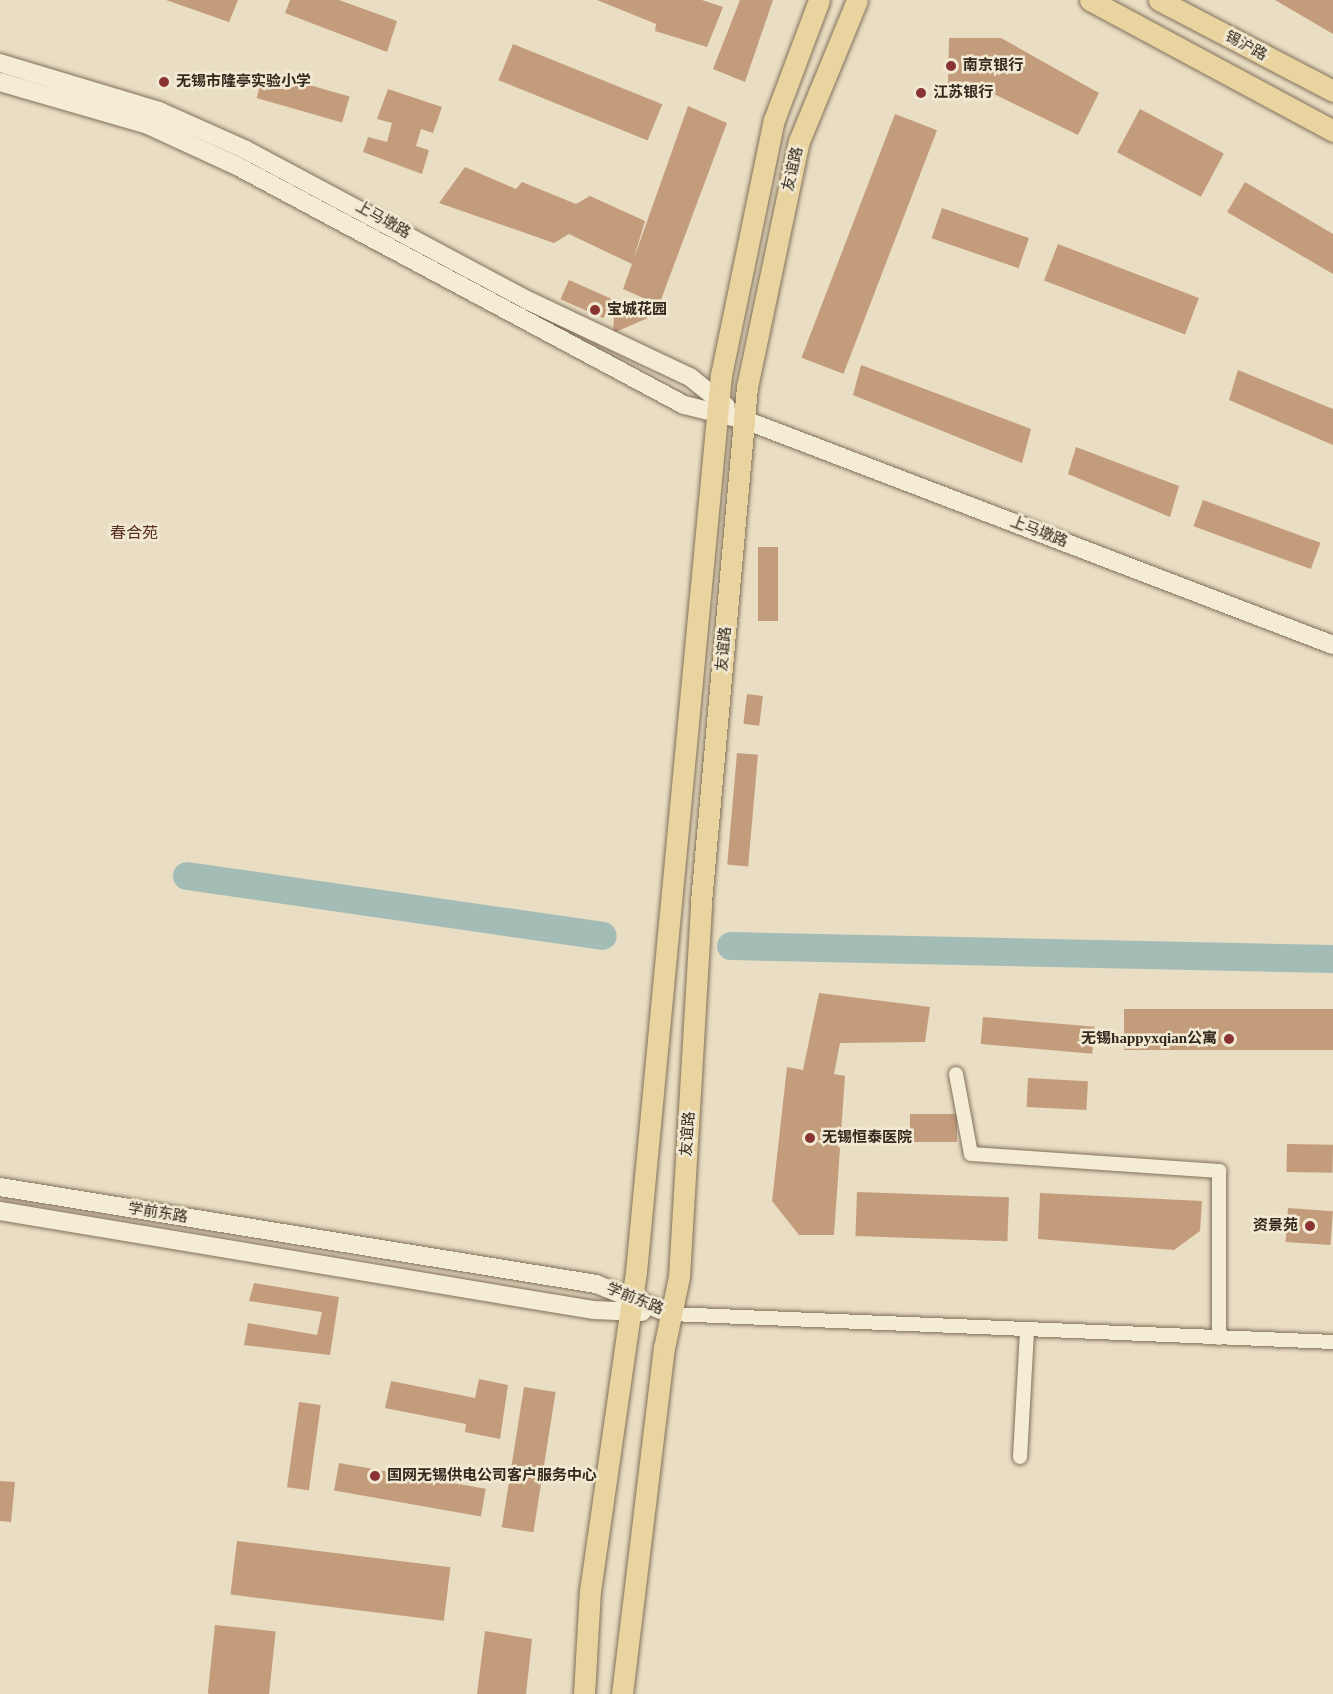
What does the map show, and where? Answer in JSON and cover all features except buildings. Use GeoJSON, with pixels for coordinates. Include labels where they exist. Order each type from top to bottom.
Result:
{"type":"FeatureCollection","features":[{"type":"Feature","properties":{"kind":"main road","name":"友谊路"},"geometry":{"type":"LineString","coordinates":[[584,1694],[590,1591],[630,1305],[717,406],[774,120],[819,0]]}},
{"type":"Feature","properties":{"kind":"main road","name":"友谊路"},"geometry":{"type":"LineString","coordinates":[[622,1694],[671,1314],[679,1277],[701,903],[745,420],[799,141],[856,0]]}},
{"type":"Feature","properties":{"kind":"main road"},"geometry":{"type":"LineString","coordinates":[[1090,0],[1333,131]]}},
{"type":"Feature","properties":{"kind":"main road","name":"锡沪路"},"geometry":{"type":"LineString","coordinates":[[1159,0],[1333,91]]}},
{"type":"Feature","properties":{"kind":"street","name":"上马墩路"},"geometry":{"type":"LineString","coordinates":[[0,63],[159,111],[246,150],[529,301],[690,377],[717,406],[745,420],[1333,645]]}},
{"type":"Feature","properties":{"kind":"street","name":"上马墩路"},"geometry":{"type":"LineString","coordinates":[[0,82],[168,134],[346,220],[522,321],[684,405],[717,406]]}},
{"type":"Feature","properties":{"kind":"street"},"geometry":{"type":"LineString","coordinates":[[956,1074],[970,1154],[1219,1171],[1219,1338]]}},
{"type":"Feature","properties":{"kind":"street","name":"学前东路"},"geometry":{"type":"LineString","coordinates":[[0,1187],[596,1284],[630,1305]]}},
{"type":"Feature","properties":{"kind":"street","name":"学前东路"},"geometry":{"type":"LineString","coordinates":[[0,1211],[630,1305],[671,1314]]}},
{"type":"Feature","properties":{"kind":"street"},"geometry":{"type":"LineString","coordinates":[[671,1314],[1027,1331],[1333,1342]]}},
{"type":"Feature","properties":{"kind":"street"},"geometry":{"type":"LineString","coordinates":[[1020,1457],[1027,1331]]}},
{"type":"Feature","properties":{"kind":"waterway"},"geometry":{"type":"LineString","coordinates":[[187,876],[603,936]]}},
{"type":"Feature","properties":{"kind":"waterway"},"geometry":{"type":"LineString","coordinates":[[731,946],[1333,959]]}},
{"type":"Feature","properties":{"kind":"place","name":"南京银行"},"geometry":{"type":"Point","coordinates":[951,66]}},
{"type":"Feature","properties":{"kind":"place","name":"无锡市隆亭实验小学"},"geometry":{"type":"Point","coordinates":[164,82]}},
{"type":"Feature","properties":{"kind":"place","name":"江苏银行"},"geometry":{"type":"Point","coordinates":[921,93]}},
{"type":"Feature","properties":{"kind":"place","name":"宝城花园"},"geometry":{"type":"Point","coordinates":[595,310]}},
{"type":"Feature","properties":{"kind":"place","name":"无锡happyxqian公寓"},"geometry":{"type":"Point","coordinates":[1229,1039]}},
{"type":"Feature","properties":{"kind":"place","name":"无锡恒泰医院"},"geometry":{"type":"Point","coordinates":[810,1138]}},
{"type":"Feature","properties":{"kind":"place","name":"资景苑"},"geometry":{"type":"Point","coordinates":[1310,1226]}},
{"type":"Feature","properties":{"kind":"place","name":"国网无锡供电公司客户服务中心"},"geometry":{"type":"Point","coordinates":[375,1476]}},
{"type":"Feature","properties":{"kind":"district","name":"春合苑"},"geometry":{"type":"Point","coordinates":[134,533]}}]}
